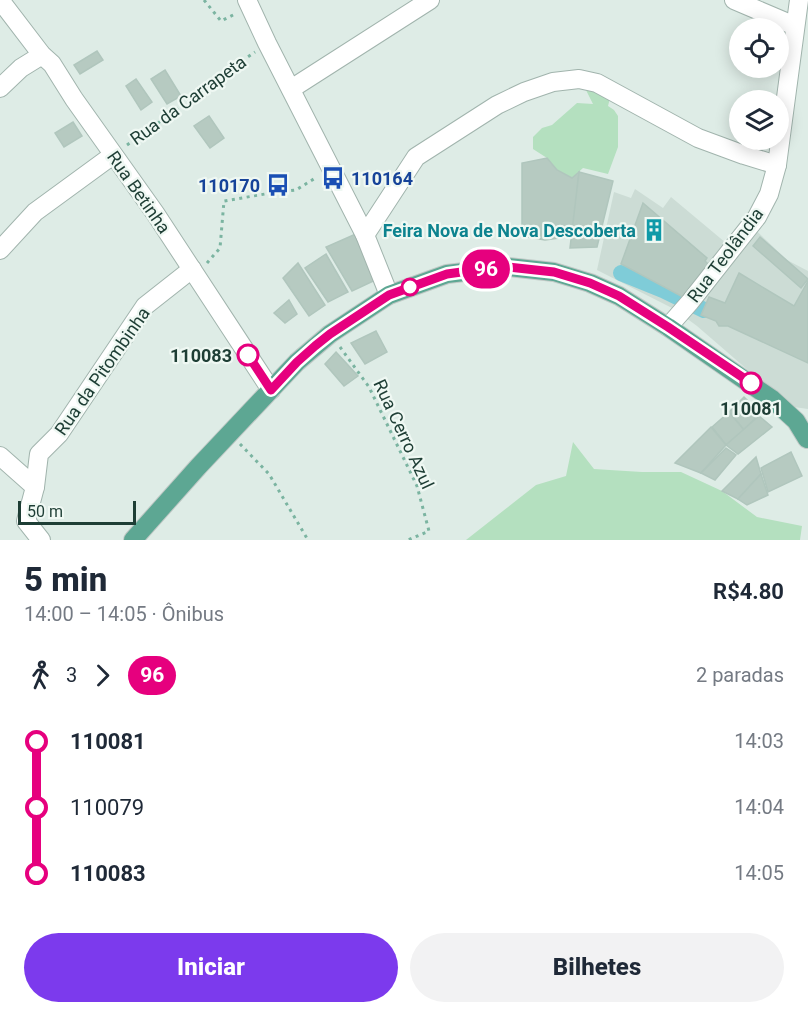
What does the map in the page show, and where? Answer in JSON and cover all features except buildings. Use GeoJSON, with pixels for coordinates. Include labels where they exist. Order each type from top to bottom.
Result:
{"type":"FeatureCollection","features":[{"type":"Feature","properties":{"kind":"main road"},"geometry":{"type":"LineString","coordinates":[[133,540],[297,362],[330,334],[389,295],[447,274],[508,267],[535,269],[590,283],[619,296],[772,399],[796,421],[808,438],[808,445]]}},
{"type":"Feature","properties":{"kind":"street","name":"Rua Betinha"},"geometry":{"type":"LineString","coordinates":[[0,0],[42,55],[52,64],[155,213],[271,390]]}},
{"type":"Feature","properties":{"kind":"street"},"geometry":{"type":"LineString","coordinates":[[291,89],[430,0]]}},
{"type":"Feature","properties":{"kind":"street"},"geometry":{"type":"LineString","coordinates":[[734,0],[795,26]]}},
{"type":"Feature","properties":{"kind":"street","name":"Rua Teolândia"},"geometry":{"type":"LineString","coordinates":[[668,327],[757,217],[769,194],[777,165],[799,0]]}},
{"type":"Feature","properties":{"kind":"street"},"geometry":{"type":"LineString","coordinates":[[249,3],[365,235],[389,295]]}},
{"type":"Feature","properties":{"kind":"street"},"geometry":{"type":"LineString","coordinates":[[0,88],[21,68],[42,55]]}},
{"type":"Feature","properties":{"kind":"street"},"geometry":{"type":"LineString","coordinates":[[365,235],[416,157],[497,105],[553,82],[579,80],[597,83],[698,138],[777,165]]}},
{"type":"Feature","properties":{"kind":"street","name":"Rua da Carrapeta"},"geometry":{"type":"LineString","coordinates":[[0,250],[36,212],[113,155]]}},
{"type":"Feature","properties":{"kind":"street","name":"Rua da Pitombinha"},"geometry":{"type":"LineString","coordinates":[[41,540],[26,521],[35,487],[39,454],[59,434],[145,306],[194,272]]}},
{"type":"Feature","properties":{"kind":"street"},"geometry":{"type":"LineString","coordinates":[[0,456],[35,487]]}},
{"type":"Feature","properties":{"kind":"path"},"geometry":{"type":"LineString","coordinates":[[204,0],[221,21],[249,3]]}},
{"type":"Feature","properties":{"kind":"path","name":"Rua da Carrapeta"},"geometry":{"type":"LineString","coordinates":[[113,155],[267,43]]}},
{"type":"Feature","properties":{"kind":"path"},"geometry":{"type":"LineString","coordinates":[[194,272],[220,248],[224,201],[296,190],[332,169]]}},
{"type":"Feature","properties":{"kind":"path","name":"Rua Cerro Azul"},"geometry":{"type":"LineString","coordinates":[[330,334],[369,387],[417,486],[429,531],[408,540]]}},
{"type":"Feature","properties":{"kind":"path"},"geometry":{"type":"LineString","coordinates":[[230,434],[269,474],[309,540]]}},
{"type":"Feature","properties":{"kind":"shaded area"},"geometry":{"type":"Polygon","coordinates":[[[635,189],[663,208],[671,197],[726,243],[745,220],[787,260],[808,271],[808,409],[794,407],[780,398],[674,309],[597,270],[614,192],[631,198],[635,189]]]}},
{"type":"Feature","properties":{"kind":"green space"},"geometry":{"type":"Polygon","coordinates":[[[586,90],[602,92],[610,98],[608,106],[618,116],[618,147],[608,174],[583,168],[572,178],[557,170],[547,158],[533,149],[533,137],[542,128],[552,125],[577,103],[593,104],[586,90]]]}},
{"type":"Feature","properties":{"kind":"green space"},"geometry":{"type":"Polygon","coordinates":[[[573,442],[594,469],[681,472],[722,491],[757,517],[802,526],[800,540],[466,540],[536,485],[566,476],[573,442]]]}},
{"type":"Feature","properties":{"kind":"waterway"},"geometry":{"type":"LineString","coordinates":[[621,273],[704,310]]}},
{"type":"Feature","properties":{"kind":"bus line","name":"96"},"geometry":{"type":"LineString","coordinates":[[248,355],[271,390],[315,346],[389,295],[447,274],[508,267],[554,272],[590,283],[619,296],[751,383]]}},
{"type":"Feature","properties":{"kind":"place","name":"110164"},"geometry":{"type":"Point","coordinates":[333,178]}},
{"type":"Feature","properties":{"kind":"place","name":"110170"},"geometry":{"type":"Point","coordinates":[278,185]}},
{"type":"Feature","properties":{"kind":"place","name":"Feira Nova de Nova Descoberta"},"geometry":{"type":"Point","coordinates":[654,230]}},
{"type":"Feature","properties":{"kind":"place","name":"110083"},"geometry":{"type":"Point","coordinates":[248,355]}},
{"type":"Feature","properties":{"kind":"place","name":"110081"},"geometry":{"type":"Point","coordinates":[751,383]}}]}
